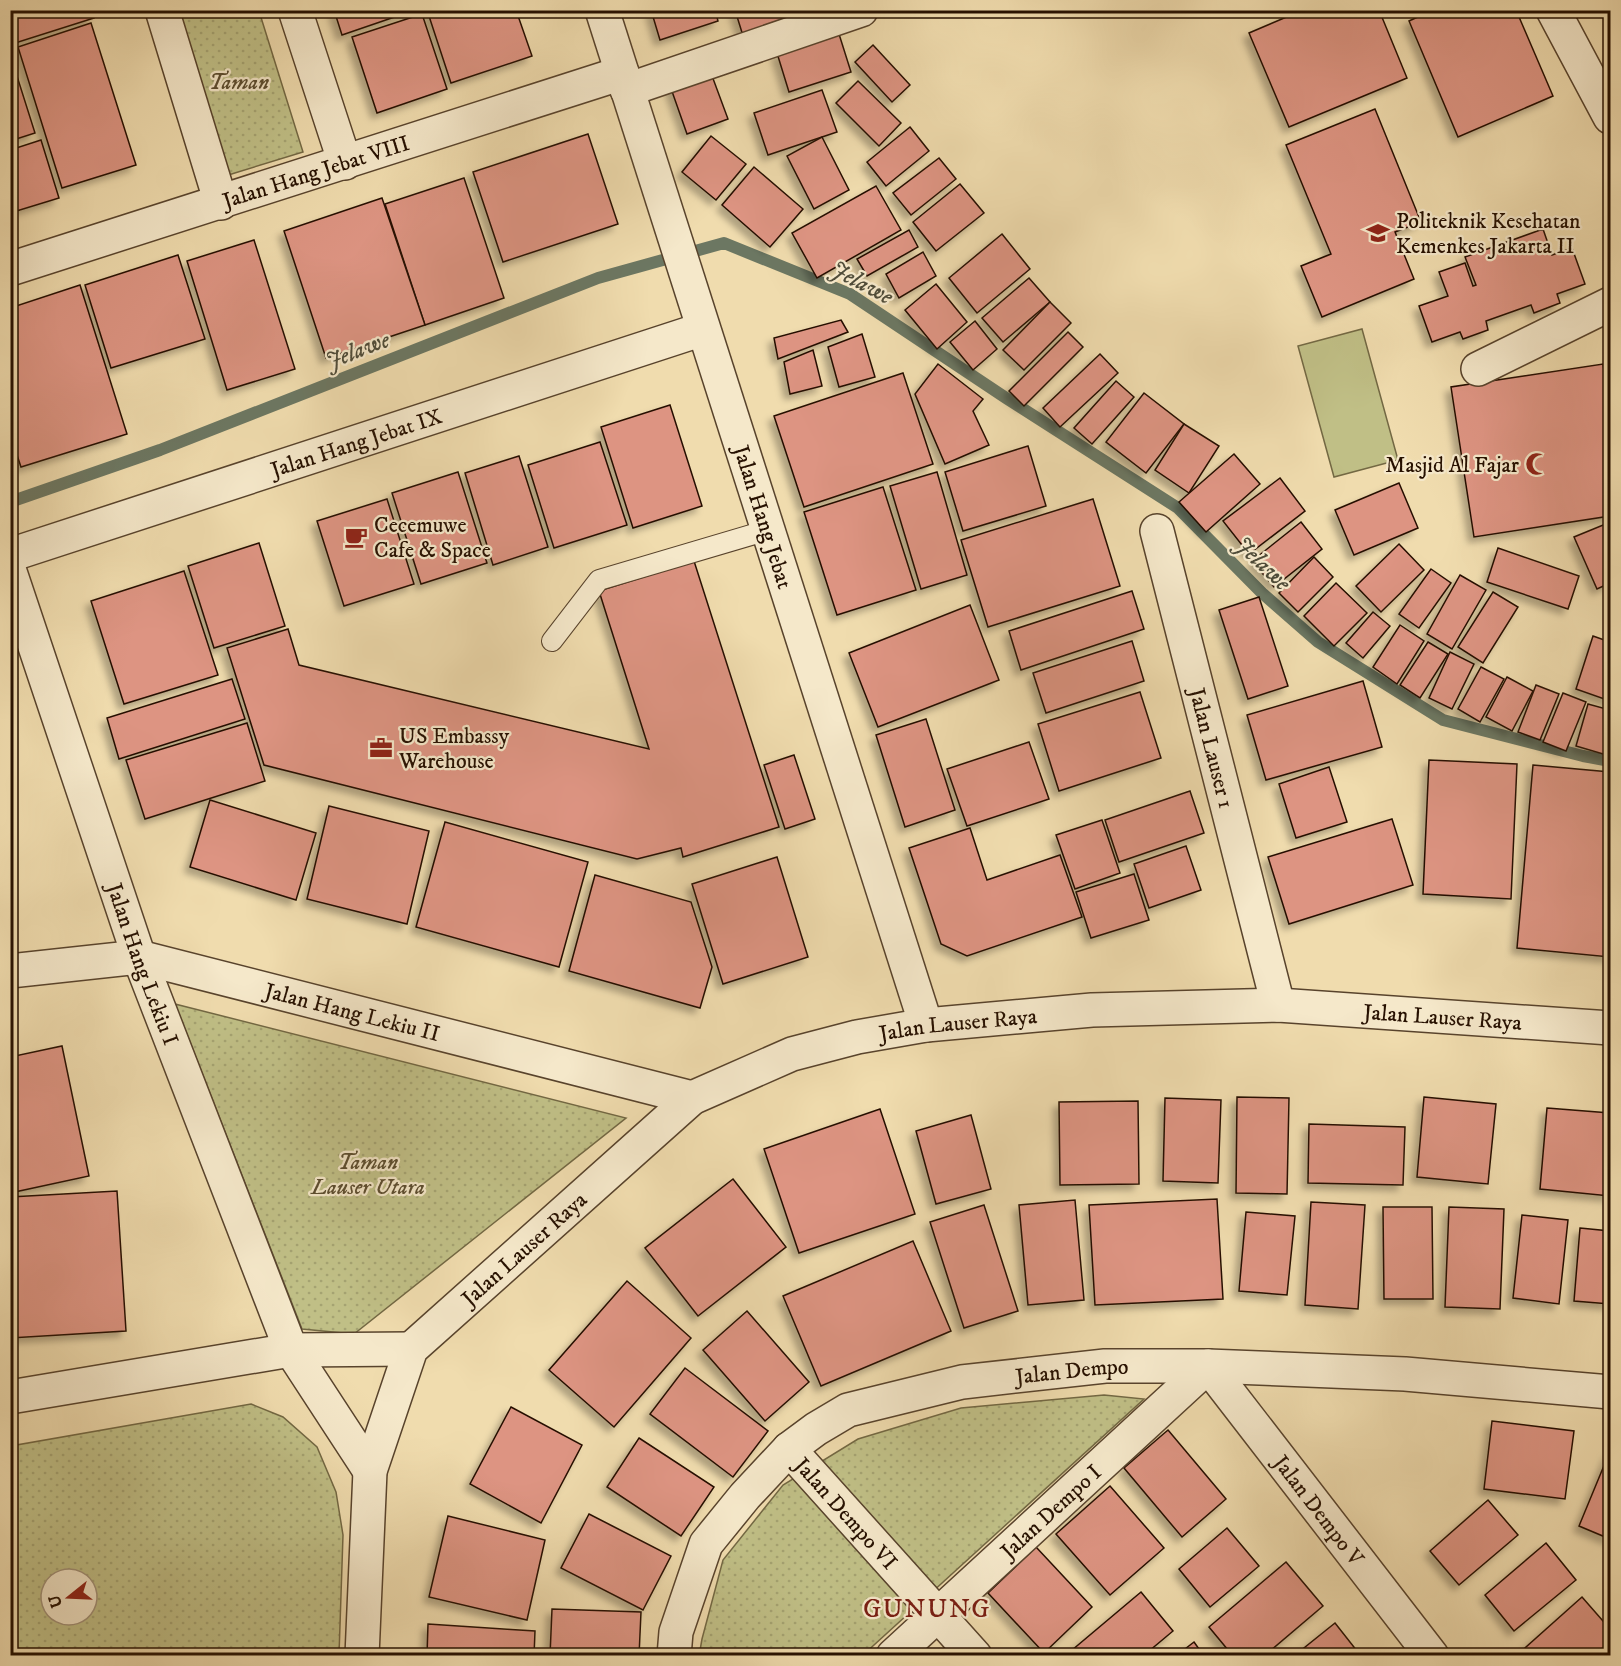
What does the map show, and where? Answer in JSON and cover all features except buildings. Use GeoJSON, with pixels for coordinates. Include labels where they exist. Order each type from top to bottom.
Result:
{"type":"FeatureCollection","features":[{"type":"Feature","properties":{"kind":"street"},"geometry":{"type":"LineString","coordinates":[[162,10],[221,203]]}},
{"type":"Feature","properties":{"kind":"street"},"geometry":{"type":"LineString","coordinates":[[295,10],[345,163]]}},
{"type":"Feature","properties":{"kind":"street","name":"Jalan Hang Jebat"},"geometry":{"type":"LineString","coordinates":[[602,10],[926,1025]]}},
{"type":"Feature","properties":{"kind":"street","name":"Jalan Hang Jebat VIII"},"geometry":{"type":"LineString","coordinates":[[10,269],[345,163],[861,10]]}},
{"type":"Feature","properties":{"kind":"street"},"geometry":{"type":"LineString","coordinates":[[1553,10],[1611,117]]}},
{"type":"Feature","properties":{"kind":"street"},"geometry":{"type":"LineString","coordinates":[[1478,369],[1611,304]]}},
{"type":"Feature","properties":{"kind":"street","name":"Jalan Hang Jebat IX"},"geometry":{"type":"LineString","coordinates":[[10,555],[704,329]]}},
{"type":"Feature","properties":{"kind":"street","name":"Jalan Lauser 1"},"geometry":{"type":"LineString","coordinates":[[1157,531],[1278,1005]]}},
{"type":"Feature","properties":{"kind":"street","name":"Jalan Hang Lekiu I"},"geometry":{"type":"LineString","coordinates":[[10,572],[139,957],[291,1350],[370,1471]]}},
{"type":"Feature","properties":{"kind":"street","name":"Jalan Hang Lekiu II"},"geometry":{"type":"LineString","coordinates":[[10,971],[139,957],[692,1098]]}},
{"type":"Feature","properties":{"kind":"street","name":"Jalan Lauser Raya"},"geometry":{"type":"LineString","coordinates":[[411,1349],[692,1098],[792,1054],[856,1037],[926,1025],[1092,1010],[1278,1005],[1611,1028]]}},
{"type":"Feature","properties":{"kind":"street"},"geometry":{"type":"LineString","coordinates":[[10,1397],[291,1350],[411,1349],[370,1471],[362,1656]]}},
{"type":"Feature","properties":{"kind":"street","name":"Jalan Dempo"},"geometry":{"type":"LineString","coordinates":[[674,1656],[676,1632],[706,1544],[744,1496],[789,1449],[848,1410],[962,1382],[1105,1366],[1208,1366],[1405,1374],[1611,1392]]}},
{"type":"Feature","properties":{"kind":"street","name":"Jalan Dempo I"},"geometry":{"type":"LineString","coordinates":[[893,1656],[1208,1366]]}},
{"type":"Feature","properties":{"kind":"street","name":"Jalan Dempo V"},"geometry":{"type":"LineString","coordinates":[[1208,1366],[1432,1656]]}},
{"type":"Feature","properties":{"kind":"street","name":"Jalan Dempo VI"},"geometry":{"type":"LineString","coordinates":[[789,1449],[975,1656]]}},
{"type":"Feature","properties":{"kind":"lane"},"geometry":{"type":"LineString","coordinates":[[552,641],[599,579],[768,531]]}},
{"type":"Feature","properties":{"kind":"green space","name":"Taman"},"geometry":{"type":"Polygon","coordinates":[[[174,11],[259,11],[303,152],[225,176],[174,11]]]}},
{"type":"Feature","properties":{"kind":"green space"},"geometry":{"type":"Polygon","coordinates":[[[1362,329],[1398,460],[1334,477],[1298,346],[1362,329]]]}},
{"type":"Feature","properties":{"kind":"green space","name":"Taman Lauser Utara"},"geometry":{"type":"Polygon","coordinates":[[[175,1004],[626,1118],[354,1334],[302,1329],[175,1004]]]}},
{"type":"Feature","properties":{"kind":"green space"},"geometry":{"type":"Polygon","coordinates":[[[1104,1395],[1144,1399],[863,1655],[699,1656],[723,1560],[783,1485],[858,1439],[961,1408],[1104,1395]]]}},
{"type":"Feature","properties":{"kind":"green space"},"geometry":{"type":"Polygon","coordinates":[[[251,1404],[283,1417],[317,1447],[336,1492],[343,1535],[339,1655],[11,1655],[11,1446],[251,1404]]]}},
{"type":"Feature","properties":{"kind":"waterway","name":"Jelawe"},"geometry":{"type":"LineString","coordinates":[[10,502],[160,450],[598,278],[724,243],[850,294],[1006,398],[1178,508],[1262,593],[1318,642],[1443,720],[1610,761]]}},
{"type":"Feature","properties":{"kind":"place","name":"Politeknik Kesehatan Kemenkes Jakarta II"},"geometry":{"type":"Point","coordinates":[1378,233]}},
{"type":"Feature","properties":{"kind":"place","name":"Masjid Al Fajar"},"geometry":{"type":"Point","coordinates":[1537,464]}},
{"type":"Feature","properties":{"kind":"place","name":"Cecemuwe Cafe & Space"},"geometry":{"type":"Point","coordinates":[356,537]}},
{"type":"Feature","properties":{"kind":"place","name":"US Embassy Warehouse"},"geometry":{"type":"Point","coordinates":[381,748]}},
{"type":"Feature","properties":{"kind":"district","name":"GUNUNG"},"geometry":{"type":"Point","coordinates":[927,1608]}}]}
